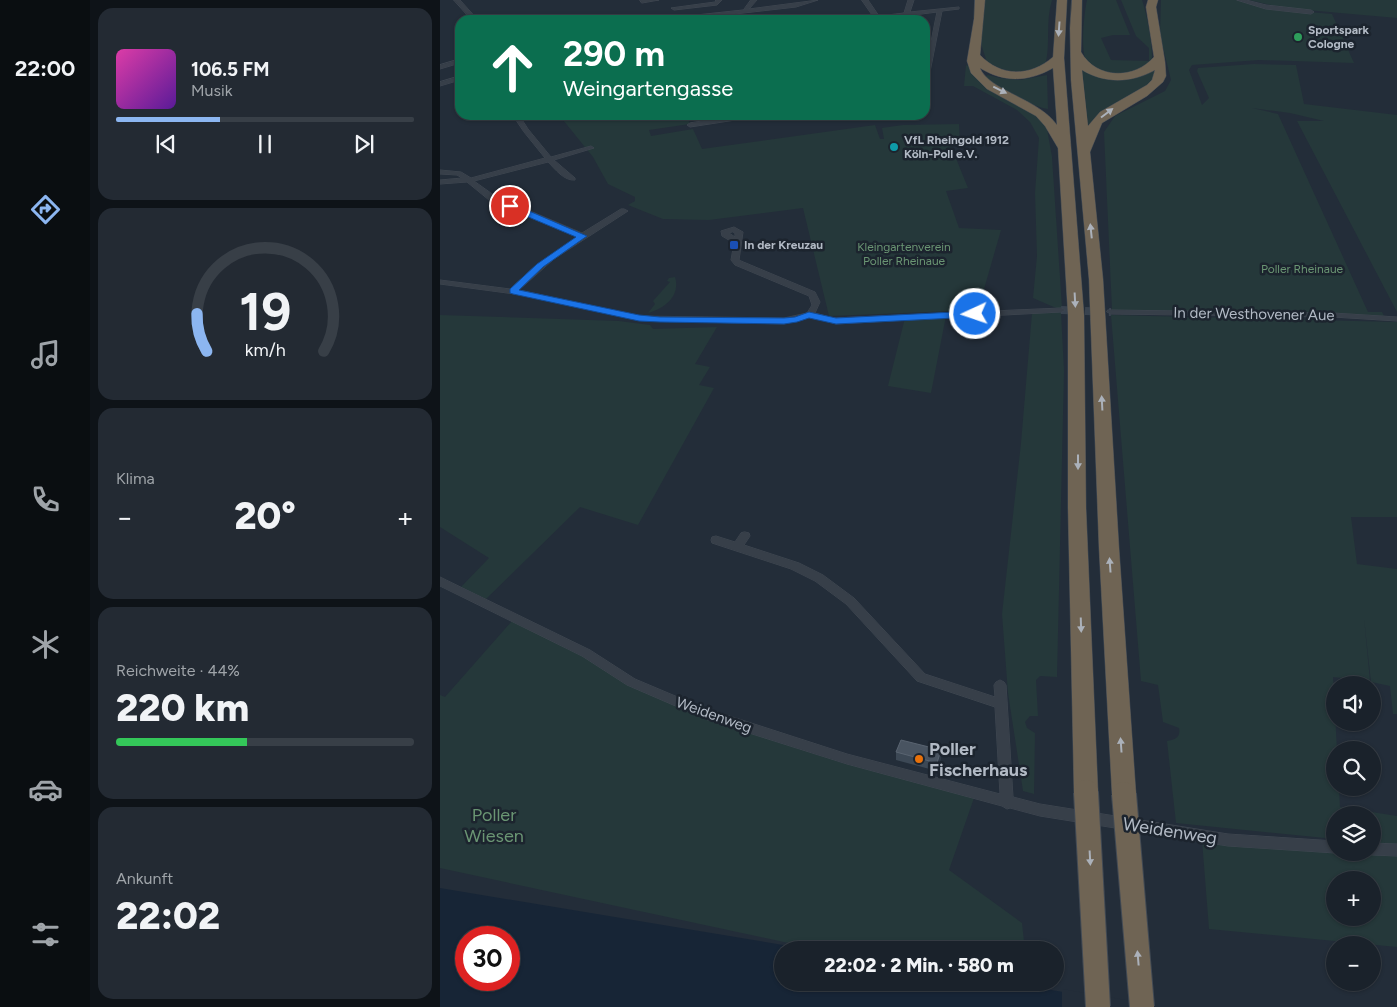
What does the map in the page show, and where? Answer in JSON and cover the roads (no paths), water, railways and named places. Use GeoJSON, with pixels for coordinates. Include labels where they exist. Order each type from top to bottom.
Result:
{"type":"FeatureCollection","features":[{"type":"Feature","properties":{"kind":"highway"},"geometry":{"type":"LineString","coordinates":[[980,0],[979,25],[973,62],[975,71],[980,79],[1042,114],[1074,152]]}},
{"type":"Feature","properties":{"kind":"highway"},"geometry":{"type":"LineString","coordinates":[[1062,0],[1058,58],[1096,279],[1109,548],[1124,794],[1142,1007]]}},
{"type":"Feature","properties":{"kind":"highway"},"geometry":{"type":"LineString","coordinates":[[1077,0],[1074,152],[1077,508],[1086,792],[1098,1007]]}},
{"type":"Feature","properties":{"kind":"highway"},"geometry":{"type":"LineString","coordinates":[[1074,152],[1106,112],[1156,84],[1160,78],[1150,2]]}},
{"type":"Feature","properties":{"kind":"highway"},"geometry":{"type":"LineString","coordinates":[[1076,52],[1087,68],[1109,76],[1143,74],[1150,70],[1158,59]]}},
{"type":"Feature","properties":{"kind":"highway"},"geometry":{"type":"LineString","coordinates":[[975,55],[987,69],[1005,75],[1017,76],[1042,72],[1050,68],[1058,58]]}},
{"type":"Feature","properties":{"kind":"street"},"geometry":{"type":"LineString","coordinates":[[457,0],[470,15]]}},
{"type":"Feature","properties":{"kind":"street"},"geometry":{"type":"LineString","coordinates":[[642,1],[656,0]]}},
{"type":"Feature","properties":{"kind":"street"},"geometry":{"type":"LineString","coordinates":[[672,0],[676,15]]}},
{"type":"Feature","properties":{"kind":"street"},"geometry":{"type":"LineString","coordinates":[[744,0],[754,0]]}},
{"type":"Feature","properties":{"kind":"street"},"geometry":{"type":"LineString","coordinates":[[746,10],[754,0]]}},
{"type":"Feature","properties":{"kind":"street"},"geometry":{"type":"LineString","coordinates":[[865,0],[874,15]]}},
{"type":"Feature","properties":{"kind":"street"},"geometry":{"type":"LineString","coordinates":[[911,0],[906,15],[956,8]]}},
{"type":"Feature","properties":{"kind":"street"},"geometry":{"type":"LineString","coordinates":[[1240,0],[1266,6],[1312,12]]}},
{"type":"Feature","properties":{"kind":"street"},"geometry":{"type":"LineString","coordinates":[[674,8],[716,2]]}},
{"type":"Feature","properties":{"kind":"street"},"geometry":{"type":"LineString","coordinates":[[708,15],[815,3]]}},
{"type":"Feature","properties":{"kind":"street"},"geometry":{"type":"LineString","coordinates":[[930,61],[940,10]]}},
{"type":"Feature","properties":{"kind":"street"},"geometry":{"type":"LineString","coordinates":[[440,67],[455,62]]}},
{"type":"Feature","properties":{"kind":"street"},"geometry":{"type":"LineString","coordinates":[[440,84],[455,80]]}},
{"type":"Feature","properties":{"kind":"street"},"geometry":{"type":"LineString","coordinates":[[520,120],[546,156],[566,176],[572,179]]}},
{"type":"Feature","properties":{"kind":"street"},"geometry":{"type":"LineString","coordinates":[[690,125],[715,120]]}},
{"type":"Feature","properties":{"kind":"street"},"geometry":{"type":"LineString","coordinates":[[440,182],[471,180],[591,148]]}},
{"type":"Feature","properties":{"kind":"street"},"geometry":{"type":"LineString","coordinates":[[440,172],[459,173],[471,180],[480,190],[492,198],[582,236]]}},
{"type":"Feature","properties":{"kind":"street"},"geometry":{"type":"LineString","coordinates":[[513,291],[540,266],[582,236],[624,211]]}},
{"type":"Feature","properties":{"kind":"street"},"geometry":{"type":"LineString","coordinates":[[440,282],[513,291],[626,316],[660,320],[784,321],[797,320],[809,315],[816,305],[812,294],[738,263],[735,260],[738,242]]}},
{"type":"Feature","properties":{"kind":"street"},"geometry":{"type":"LineString","coordinates":[[809,315],[836,321],[1061,310]]}},
{"type":"Feature","properties":{"kind":"street","name":"In der Westhovener Aue"},"geometry":{"type":"LineString","coordinates":[[1111,312],[1333,315],[1397,319]]}},
{"type":"Feature","properties":{"kind":"street"},"geometry":{"type":"LineString","coordinates":[[737,548],[746,536]]}},
{"type":"Feature","properties":{"kind":"street"},"geometry":{"type":"LineString","coordinates":[[716,540],[795,566],[819,578],[838,591],[869,620],[921,678],[1001,704]]}},
{"type":"Feature","properties":{"kind":"street","name":"Weidenweg"},"geometry":{"type":"LineString","coordinates":[[440,581],[586,653],[631,682],[676,702],[712,716],[847,759],[1040,810],[1228,840],[1326,846]]}},
{"type":"Feature","properties":{"kind":"street"},"geometry":{"type":"LineString","coordinates":[[1000,685],[1008,803]]}},
{"type":"Feature","properties":{"kind":"street"},"geometry":{"type":"LineString","coordinates":[[1381,849],[1397,850]]}},
{"type":"Feature","properties":{"kind":"water"},"geometry":{"type":"Polygon","coordinates":[[[440,888],[774,944],[774,991],[1057,991],[1155,1007],[440,1007],[440,888]]]}},
{"type":"Feature","properties":{"kind":"tunnel"},"geometry":{"type":"LineString","coordinates":[[1061,310],[1111,312]]}},
{"type":"Feature","properties":{"kind":"place","name":"Sportspark Cologne"},"geometry":{"type":"Point","coordinates":[1298,37]}},
{"type":"Feature","properties":{"kind":"place","name":"VfL Rheingold 1912 Köln-Poll e.V."},"geometry":{"type":"Point","coordinates":[894,147]}},
{"type":"Feature","properties":{"kind":"place","name":"In der Kreuzau"},"geometry":{"type":"Point","coordinates":[734,245]}},
{"type":"Feature","properties":{"kind":"place","name":"Poller Fischerhaus"},"geometry":{"type":"Point","coordinates":[919,759]}},
{"type":"Feature","properties":{"kind":"park label","name":"Kleingartenverein Poller Rheinaue"},"geometry":{"type":"Point","coordinates":[904,254]}},
{"type":"Feature","properties":{"kind":"park label","name":"Poller Rheinaue"},"geometry":{"type":"Point","coordinates":[1302,269]}},
{"type":"Feature","properties":{"kind":"park label","name":"Poller Wiesen"},"geometry":{"type":"Point","coordinates":[494,825]}}]}
